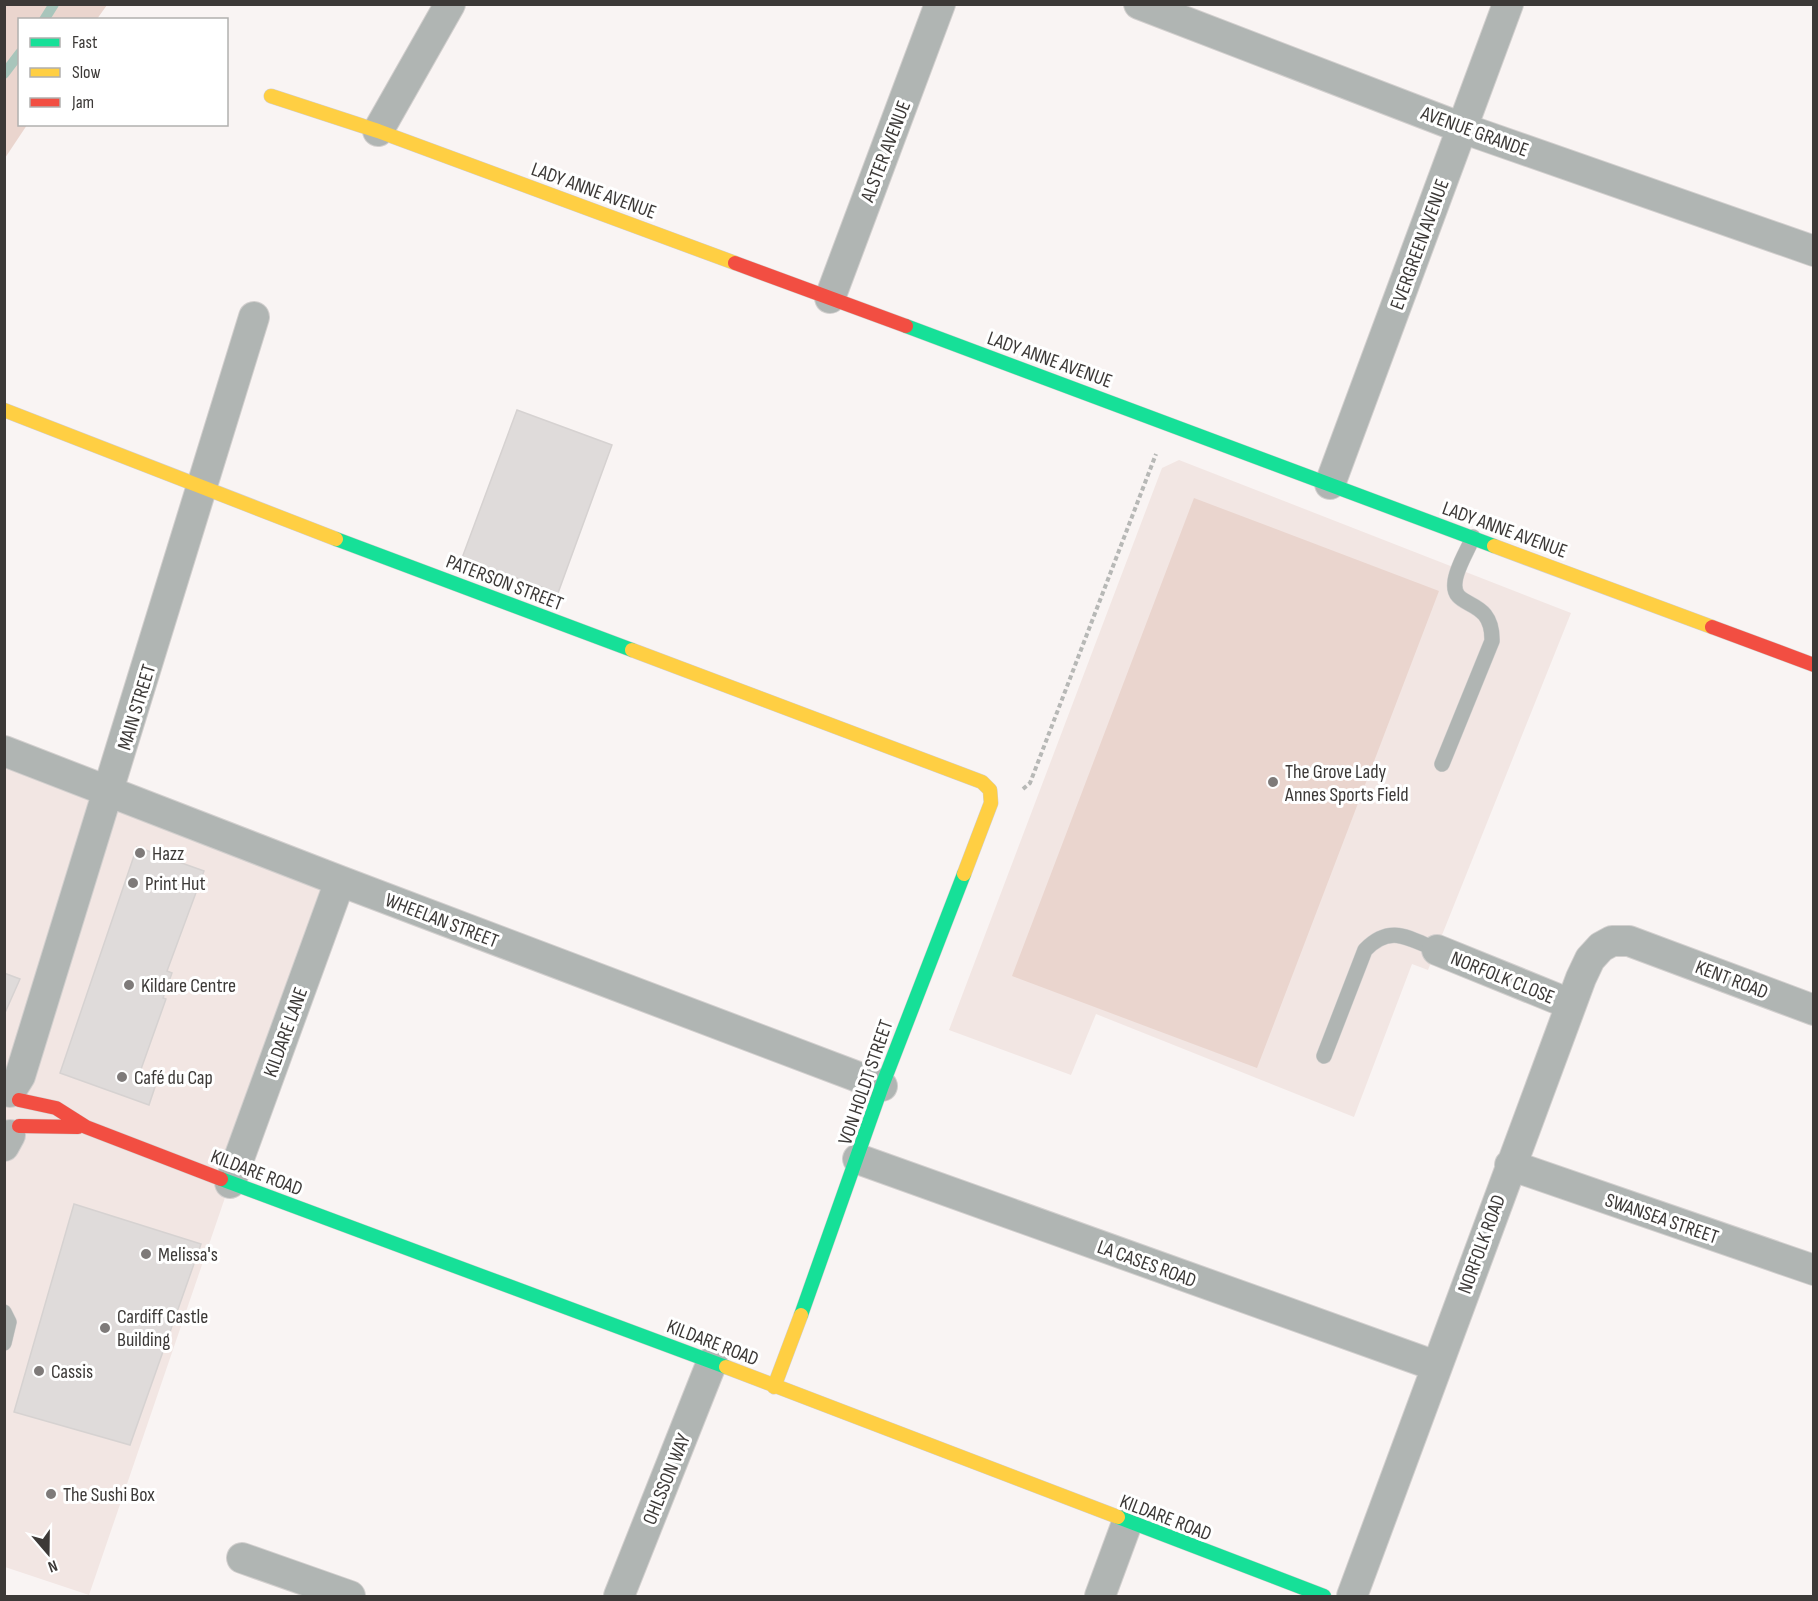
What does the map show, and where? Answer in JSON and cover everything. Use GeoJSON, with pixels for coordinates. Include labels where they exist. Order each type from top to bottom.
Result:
{"type":"FeatureCollection","features":[{"type":"Feature","properties":{"kind":"street"},"geometry":{"type":"LineString","coordinates":[[378,131],[450,4]]}},
{"type":"Feature","properties":{"kind":"street","name":"ALSTER AVENUE"},"geometry":{"type":"LineString","coordinates":[[830,298],[940,4]]}},
{"type":"Feature","properties":{"kind":"street","name":"AVENUE GRANDE"},"geometry":{"type":"LineString","coordinates":[[1139,4],[1462,128],[1814,251]]}},
{"type":"Feature","properties":{"kind":"street","name":"EVERGREEN AVENUE"},"geometry":{"type":"LineString","coordinates":[[1330,484],[1508,4]]}},
{"type":"Feature","properties":{"kind":"street","name":"LADY ANNE AVENUE"},"geometry":{"type":"LineString","coordinates":[[271,96],[378,131],[1814,664]]}},
{"type":"Feature","properties":{"kind":"street","name":"MAIN STREET"},"geometry":{"type":"LineString","coordinates":[[11,1094],[20,1076],[110,792],[254,317]]}},
{"type":"Feature","properties":{"kind":"street","name":"PATERSON STREET"},"geometry":{"type":"LineString","coordinates":[[4,410],[982,782],[990,790]]}},
{"type":"Feature","properties":{"kind":"street","name":"WHEELAN STREET"},"geometry":{"type":"LineString","coordinates":[[4,751],[882,1086]]}},
{"type":"Feature","properties":{"kind":"street","name":"VON HOLDT STREET"},"geometry":{"type":"LineString","coordinates":[[774,1387],[858,1159],[882,1086],[991,803],[990,790]]}},
{"type":"Feature","properties":{"kind":"street","name":"KILDARE LANE"},"geometry":{"type":"LineString","coordinates":[[230,1183],[340,881]]}},
{"type":"Feature","properties":{"kind":"street","name":"NORFOLK ROAD"},"geometry":{"type":"LineString","coordinates":[[1352,1596],[1570,1004],[1590,959],[1601,947],[1612,941],[1629,941],[1652,948]]}},
{"type":"Feature","properties":{"kind":"street","name":"KENT ROAD"},"geometry":{"type":"LineString","coordinates":[[1652,948],[1814,1010]]}},
{"type":"Feature","properties":{"kind":"street","name":"NORFOLK CLOSE"},"geometry":{"type":"LineString","coordinates":[[1437,950],[1570,1004]]}},
{"type":"Feature","properties":{"kind":"street"},"geometry":{"type":"LineString","coordinates":[[9,1136],[22,1117],[11,1094]]}},
{"type":"Feature","properties":{"kind":"street","name":"KILDARE ROAD"},"geometry":{"type":"LineString","coordinates":[[11,1094],[56,1108],[77,1119],[86,1127],[230,1183],[712,1362],[1127,1523],[1324,1596]]}},
{"type":"Feature","properties":{"kind":"street","name":"KILDARE ROAD"},"geometry":{"type":"LineString","coordinates":[[9,1136],[86,1127]]}},
{"type":"Feature","properties":{"kind":"street","name":"LA CASES ROAD"},"geometry":{"type":"LineString","coordinates":[[858,1159],[1436,1366]]}},
{"type":"Feature","properties":{"kind":"street","name":"SWANSEA STREET"},"geometry":{"type":"LineString","coordinates":[[1510,1165],[1814,1270]]}},
{"type":"Feature","properties":{"kind":"street","name":"OHLSSON WAY"},"geometry":{"type":"LineString","coordinates":[[619,1596],[712,1362]]}},
{"type":"Feature","properties":{"kind":"street"},"geometry":{"type":"LineString","coordinates":[[1100,1596],[1127,1523]]}},
{"type":"Feature","properties":{"kind":"street"},"geometry":{"type":"LineString","coordinates":[[242,1558],[350,1596]]}},
{"type":"Feature","properties":{"kind":"lane"},"geometry":{"type":"LineString","coordinates":[[1442,764],[1492,640],[1492,625],[1485,613],[1462,601],[1456,592],[1455,581],[1473,537]]}},
{"type":"Feature","properties":{"kind":"lane"},"geometry":{"type":"LineString","coordinates":[[1324,1056],[1365,950],[1377,938],[1389,934],[1437,950]]}},
{"type":"Feature","properties":{"kind":"lane"},"geometry":{"type":"LineString","coordinates":[[4,1312],[9,1322],[4,1343]]}},
{"type":"Feature","properties":{"kind":"path"},"geometry":{"type":"LineString","coordinates":[[990,790],[1020,791],[1030,783],[1168,423]]}},
{"type":"Feature","properties":{"kind":"shaded area"},"geometry":{"type":"Polygon","coordinates":[[[5,4],[107,5],[98,18],[18,18],[18,126],[26,126],[5,158],[5,4]]]}},
{"type":"Feature","properties":{"kind":"shaded area","name":"The Grove Lady Annes Sports Field"},"geometry":{"type":"Polygon","coordinates":[[[1179,460],[1571,613],[1428,970],[1412,964],[1354,1117],[1096,1014],[1071,1075],[949,1030],[1162,468],[1179,460]]]}},
{"type":"Feature","properties":{"kind":"shaded area"},"geometry":{"type":"Polygon","coordinates":[[[1194,498],[1439,591],[1257,1068],[1012,976],[1194,498]]]}},
{"type":"Feature","properties":{"kind":"shaded area"},"geometry":{"type":"Polygon","coordinates":[[[4,751],[340,881],[230,1183],[89,1595],[5,1567],[4,751]]]}},
{"type":"Feature","properties":{"kind":"building"},"geometry":{"type":"Polygon","coordinates":[[[517,410],[612,445],[558,593],[462,558],[517,410]]]}},
{"type":"Feature","properties":{"kind":"building","name":"Kildare Centre"},"geometry":{"type":"Polygon","coordinates":[[[137,847],[204,871],[167,971],[172,973],[163,998],[166,999],[140,1072],[158,1078],[149,1105],[60,1073],[137,847]]]}},
{"type":"Feature","properties":{"kind":"building"},"geometry":{"type":"Polygon","coordinates":[[[4,973],[20,979],[4,1015],[4,973]]]}},
{"type":"Feature","properties":{"kind":"building","name":"Cardiff Castle Building"},"geometry":{"type":"Polygon","coordinates":[[[74,1204],[201,1244],[130,1445],[14,1412],[74,1204]]]}},
{"type":"Feature","properties":{"kind":"waterway"},"geometry":{"type":"LineString","coordinates":[[45,18],[54,4]]}},
{"type":"Feature","properties":{"kind":"waterway"},"geometry":{"type":"LineString","coordinates":[[4,74],[18,56]]}},
{"type":"Feature","properties":{"kind":"traffic: fast"},"geometry":{"type":"LineString","coordinates":[[906,326],[1494,546]]}},
{"type":"Feature","properties":{"kind":"traffic: fast"},"geometry":{"type":"LineString","coordinates":[[336,539],[632,650]]}},
{"type":"Feature","properties":{"kind":"traffic: fast"},"geometry":{"type":"LineString","coordinates":[[801,1315],[882,1086],[964,874]]}},
{"type":"Feature","properties":{"kind":"traffic: fast"},"geometry":{"type":"LineString","coordinates":[[221,1179],[726,1367]]}},
{"type":"Feature","properties":{"kind":"traffic: fast"},"geometry":{"type":"LineString","coordinates":[[1118,1517],[1324,1596]]}},
{"type":"Feature","properties":{"kind":"traffic: slow"},"geometry":{"type":"LineString","coordinates":[[271,96],[378,131],[735,263]]}},
{"type":"Feature","properties":{"kind":"traffic: slow"},"geometry":{"type":"LineString","coordinates":[[4,410],[336,539]]}},
{"type":"Feature","properties":{"kind":"traffic: slow"},"geometry":{"type":"LineString","coordinates":[[1494,546],[1712,627]]}},
{"type":"Feature","properties":{"kind":"traffic: slow"},"geometry":{"type":"LineString","coordinates":[[632,650],[982,782],[990,790],[991,803],[964,874]]}},
{"type":"Feature","properties":{"kind":"traffic: slow"},"geometry":{"type":"LineString","coordinates":[[774,1387],[801,1315]]}},
{"type":"Feature","properties":{"kind":"traffic: slow"},"geometry":{"type":"LineString","coordinates":[[726,1367],[1118,1517]]}},
{"type":"Feature","properties":{"kind":"traffic: jam"},"geometry":{"type":"LineString","coordinates":[[735,263],[906,326]]}},
{"type":"Feature","properties":{"kind":"traffic: jam"},"geometry":{"type":"LineString","coordinates":[[1712,627],[1814,665]]}},
{"type":"Feature","properties":{"kind":"traffic: jam"},"geometry":{"type":"LineString","coordinates":[[19,1100],[56,1108],[86,1127],[221,1179]]}},
{"type":"Feature","properties":{"kind":"traffic: jam"},"geometry":{"type":"LineString","coordinates":[[19,1126],[78,1127]]}},
{"type":"Feature","properties":{"kind":"place","name":"The Grove Lady Annes Sports Field"},"geometry":{"type":"Point","coordinates":[1273,782]}},
{"type":"Feature","properties":{"kind":"place","name":"Hazz"},"geometry":{"type":"Point","coordinates":[140,853]}},
{"type":"Feature","properties":{"kind":"place","name":"Print Hut"},"geometry":{"type":"Point","coordinates":[133,883]}},
{"type":"Feature","properties":{"kind":"place","name":"Kildare Centre"},"geometry":{"type":"Point","coordinates":[129,985]}},
{"type":"Feature","properties":{"kind":"place","name":"Café du Cap"},"geometry":{"type":"Point","coordinates":[122,1077]}},
{"type":"Feature","properties":{"kind":"place","name":"Melissa's"},"geometry":{"type":"Point","coordinates":[146,1254]}},
{"type":"Feature","properties":{"kind":"place","name":"Cardiff Castle Building"},"geometry":{"type":"Point","coordinates":[105,1328]}},
{"type":"Feature","properties":{"kind":"place","name":"Cassis"},"geometry":{"type":"Point","coordinates":[39,1371]}},
{"type":"Feature","properties":{"kind":"place","name":"The Sushi Box"},"geometry":{"type":"Point","coordinates":[51,1494]}}]}
